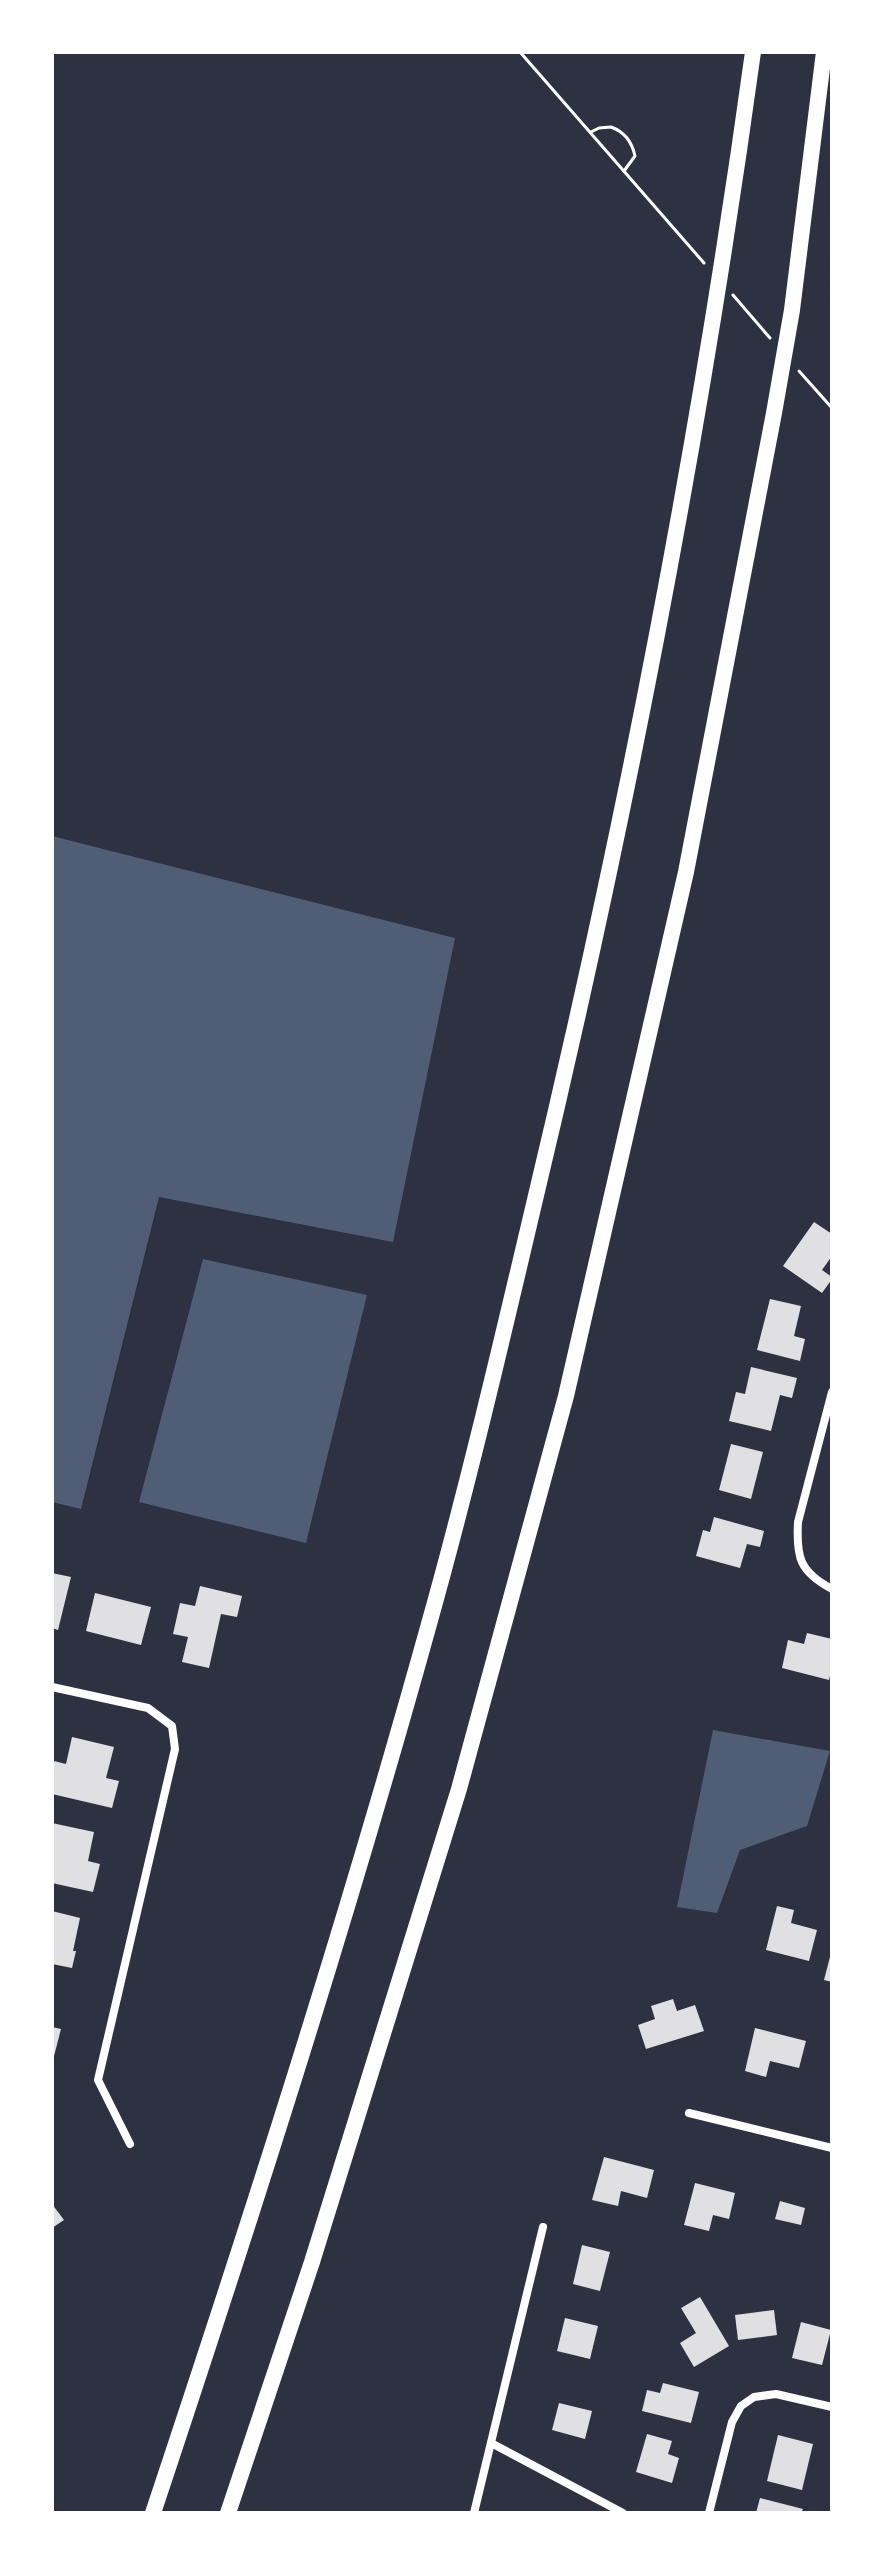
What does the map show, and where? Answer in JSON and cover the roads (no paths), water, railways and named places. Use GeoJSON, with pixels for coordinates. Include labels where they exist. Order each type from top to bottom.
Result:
{"type":"FeatureCollection","features":[{"type":"Feature","properties":{"kind":"highway"},"geometry":{"type":"LineString","coordinates":[[153,2513],[262,2180],[381,1795],[439,1587],[497,1359],[577,1024],[652,664],[728,239],[753,52]]}},
{"type":"Feature","properties":{"kind":"highway"},"geometry":{"type":"LineString","coordinates":[[228,2513],[312,2262],[459,1789],[566,1396],[686,872],[792,310],[824,52]]}},
{"type":"Feature","properties":{"kind":"street"},"geometry":{"type":"LineString","coordinates":[[832,1392],[798,1522],[797,1541],[801,1563],[813,1579],[832,1589]]}},
{"type":"Feature","properties":{"kind":"street"},"geometry":{"type":"LineString","coordinates":[[52,1687],[148,1708],[172,1726],[175,1749],[98,2080],[130,2144]]}},
{"type":"Feature","properties":{"kind":"street"},"geometry":{"type":"LineString","coordinates":[[689,2113],[832,2148]]}},
{"type":"Feature","properties":{"kind":"street"},"geometry":{"type":"LineString","coordinates":[[474,2513],[543,2227]]}},
{"type":"Feature","properties":{"kind":"street"},"geometry":{"type":"LineString","coordinates":[[709,2513],[732,2422],[741,2406],[754,2397],[776,2394],[832,2407]]}},
{"type":"Feature","properties":{"kind":"street"},"geometry":{"type":"LineString","coordinates":[[491,2443],[623,2513]]}},
{"type":"Feature","properties":{"kind":"water"},"geometry":{"type":"Polygon","coordinates":[[[52,836],[455,938],[393,1242],[159,1197],[81,1509],[52,1502],[52,836]]]}},
{"type":"Feature","properties":{"kind":"water"},"geometry":{"type":"Polygon","coordinates":[[[203,1259],[367,1295],[306,1543],[139,1502],[203,1259]]]}},
{"type":"Feature","properties":{"kind":"water"},"geometry":{"type":"Polygon","coordinates":[[[713,1730],[830,1751],[807,1826],[740,1850],[717,1913],[677,1907],[713,1730]]]}}]}
